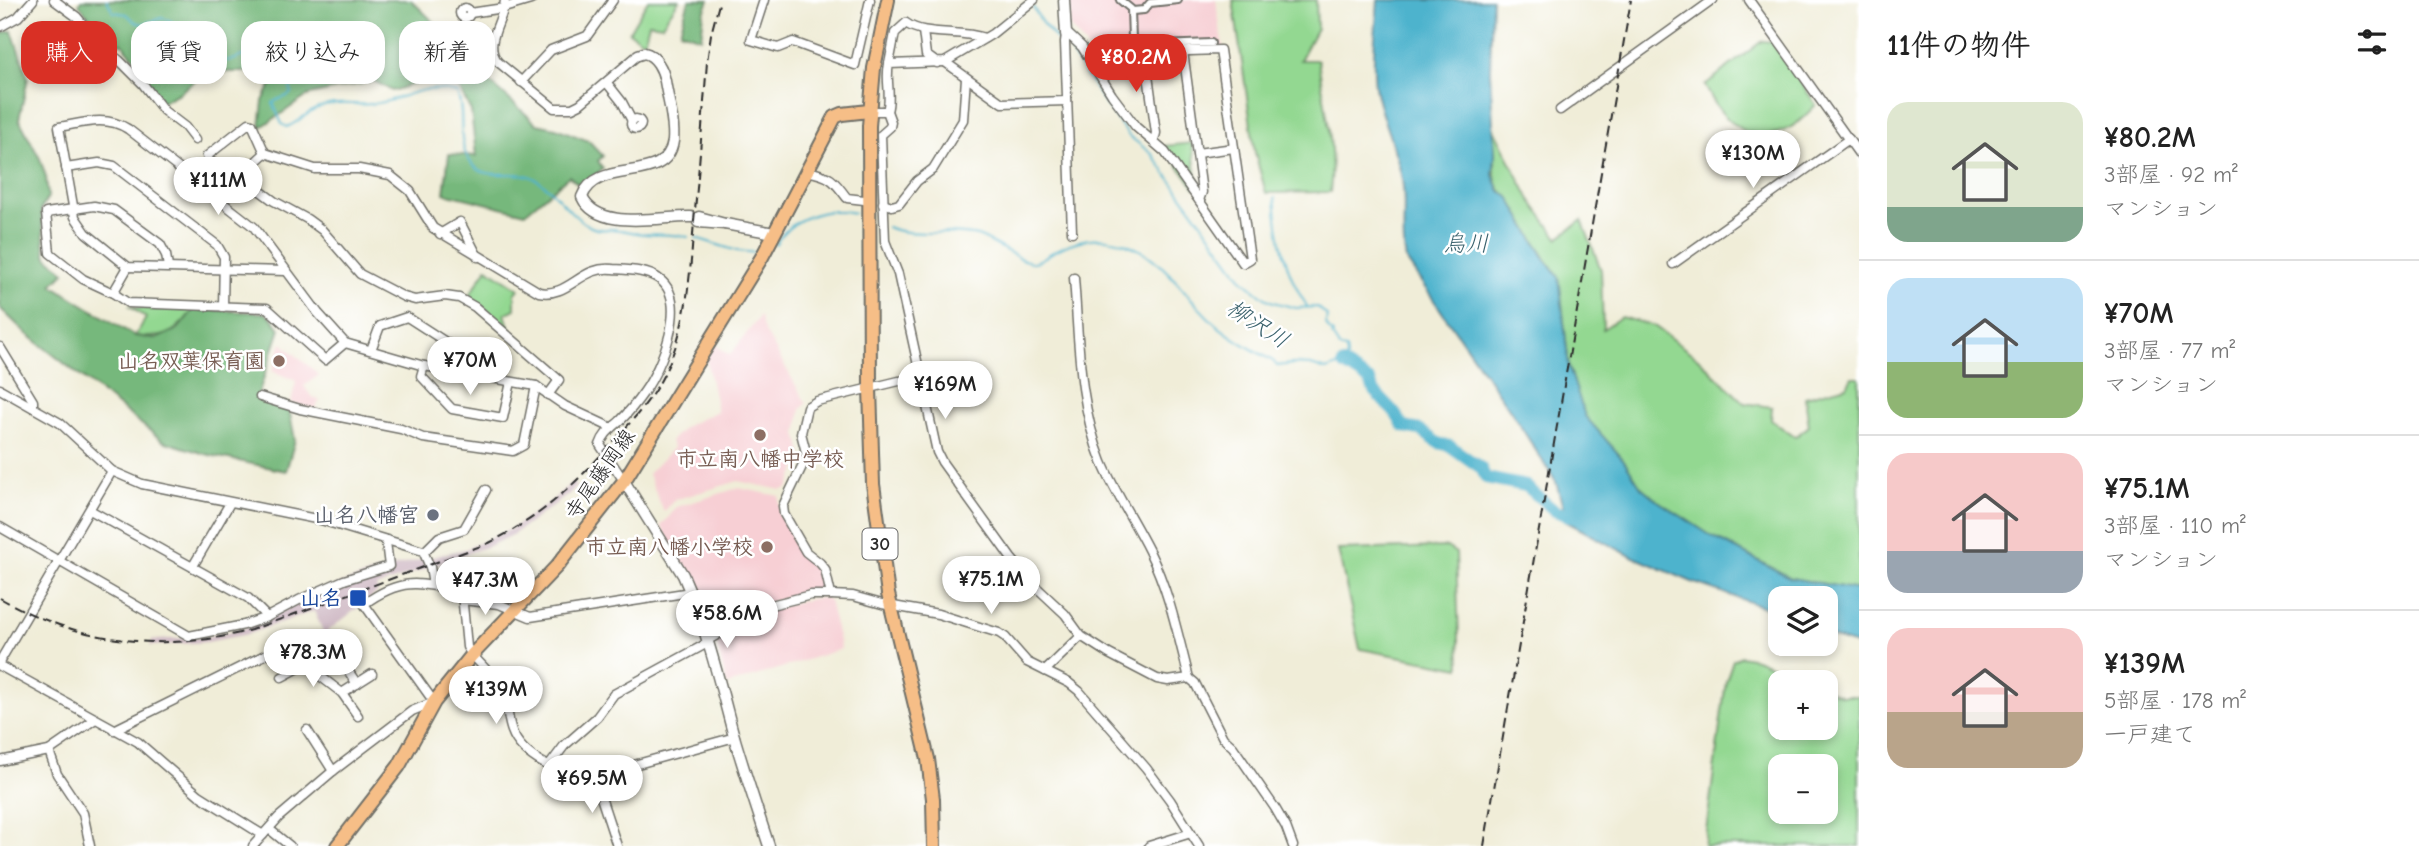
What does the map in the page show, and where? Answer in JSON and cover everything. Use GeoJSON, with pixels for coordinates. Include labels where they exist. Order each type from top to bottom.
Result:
{"type":"FeatureCollection","features":[{"type":"Feature","properties":{"kind":"main road","name":"30"},"geometry":{"type":"LineString","coordinates":[[869,237],[864,200],[866,67],[881,0]]}},
{"type":"Feature","properties":{"kind":"main road","name":"30"},"geometry":{"type":"LineString","coordinates":[[888,0],[866,111],[874,495],[890,606],[928,759],[933,799],[934,846]]}},
{"type":"Feature","properties":{"kind":"main road","name":"寺尾藤岡線"},"geometry":{"type":"LineString","coordinates":[[337,846],[398,766],[434,702],[472,656],[557,566],[624,481],[765,252],[835,117],[866,111]]}},
{"type":"Feature","properties":{"kind":"street"},"geometry":{"type":"LineString","coordinates":[[0,27],[18,17],[33,0]]}},
{"type":"Feature","properties":{"kind":"street"},"geometry":{"type":"LineString","coordinates":[[54,0],[76,17],[102,47],[143,84],[164,111],[186,127],[195,140]]}},
{"type":"Feature","properties":{"kind":"street"},"geometry":{"type":"LineString","coordinates":[[470,13],[531,0]]}},
{"type":"Feature","properties":{"kind":"street"},"geometry":{"type":"LineString","coordinates":[[521,82],[551,50],[587,36],[613,0]]}},
{"type":"Feature","properties":{"kind":"street"},"geometry":{"type":"LineString","coordinates":[[764,0],[751,40],[778,48],[793,43],[855,65],[870,0]]}},
{"type":"Feature","properties":{"kind":"street"},"geometry":{"type":"LineString","coordinates":[[889,64],[941,62],[985,38],[1034,0]]}},
{"type":"Feature","properties":{"kind":"street"},"geometry":{"type":"LineString","coordinates":[[1064,0],[1072,232]]}},
{"type":"Feature","properties":{"kind":"street"},"geometry":{"type":"LineString","coordinates":[[1120,0],[1132,11],[1132,40],[1135,46],[1211,43]]}},
{"type":"Feature","properties":{"kind":"street"},"geometry":{"type":"LineString","coordinates":[[1132,11],[1140,11],[1147,4],[1178,0]]}},
{"type":"Feature","properties":{"kind":"street"},"geometry":{"type":"LineString","coordinates":[[1560,110],[1713,0]]}},
{"type":"Feature","properties":{"kind":"street"},"geometry":{"type":"LineString","coordinates":[[1749,0],[1859,154]]}},
{"type":"Feature","properties":{"kind":"street"},"geometry":{"type":"LineString","coordinates":[[505,4],[492,42],[492,54],[547,105],[564,110],[580,104],[643,53],[652,56],[662,71],[673,144],[654,167],[607,175],[589,186],[582,197],[592,209],[612,218],[695,220],[775,233]]}},
{"type":"Feature","properties":{"kind":"street"},"geometry":{"type":"LineString","coordinates":[[985,38],[961,32],[923,31],[906,23],[895,33],[886,77],[889,103],[887,111],[891,122],[890,127],[881,135],[885,241],[898,274],[937,452],[947,472],[971,500],[1011,558],[1034,585],[1065,614],[1082,636],[1109,654],[1157,679],[1168,681],[1189,678]]}},
{"type":"Feature","properties":{"kind":"street"},"geometry":{"type":"LineString","coordinates":[[923,31],[926,55],[1002,103],[1067,101]]}},
{"type":"Feature","properties":{"kind":"street"},"geometry":{"type":"LineString","coordinates":[[1066,34],[1074,37],[1136,127],[1166,152],[1243,263],[1249,261],[1220,50],[1099,54],[1090,59]]}},
{"type":"Feature","properties":{"kind":"street"},"geometry":{"type":"LineString","coordinates":[[1183,51],[1202,192],[1199,200]]}},
{"type":"Feature","properties":{"kind":"street"},"geometry":{"type":"LineString","coordinates":[[1145,53],[1156,133],[1154,141]]}},
{"type":"Feature","properties":{"kind":"street"},"geometry":{"type":"LineString","coordinates":[[883,203],[892,206],[899,204],[917,181],[933,169],[963,120],[966,78]]}},
{"type":"Feature","properties":{"kind":"street"},"geometry":{"type":"LineString","coordinates":[[607,83],[632,121]]}},
{"type":"Feature","properties":{"kind":"street"},"geometry":{"type":"LineString","coordinates":[[866,111],[887,111]]}},
{"type":"Feature","properties":{"kind":"street"},"geometry":{"type":"LineString","coordinates":[[286,271],[128,267],[80,228],[72,209],[59,127],[99,120],[120,124],[254,228],[318,313],[345,343],[424,366],[536,386],[565,406],[612,428]]}},
{"type":"Feature","properties":{"kind":"street"},"geometry":{"type":"LineString","coordinates":[[548,394],[559,380],[459,298],[445,296],[415,300],[379,285],[360,274],[322,229],[274,201],[240,176],[215,165],[207,156],[249,123],[252,124],[265,153],[315,169],[359,169],[390,175],[410,191],[433,228],[440,234],[530,288],[549,294],[559,291],[590,271],[609,268],[648,274],[656,277],[668,289],[672,298],[673,314],[654,374],[632,408],[605,434],[600,445],[683,575],[691,592],[708,640],[769,846]]}},
{"type":"Feature","properties":{"kind":"street"},"geometry":{"type":"LineString","coordinates":[[1673,264],[1849,139]]}},
{"type":"Feature","properties":{"kind":"street"},"geometry":{"type":"LineString","coordinates":[[1197,153],[1234,148]]}},
{"type":"Feature","properties":{"kind":"street"},"geometry":{"type":"LineString","coordinates":[[240,176],[265,153]]}},
{"type":"Feature","properties":{"kind":"street"},"geometry":{"type":"LineString","coordinates":[[66,168],[99,163],[119,168],[217,245],[224,257],[223,307]]}},
{"type":"Feature","properties":{"kind":"street"},"geometry":{"type":"LineString","coordinates":[[807,171],[834,179],[847,198],[864,200]]}},
{"type":"Feature","properties":{"kind":"street"},"geometry":{"type":"LineString","coordinates":[[167,267],[166,255],[160,244],[114,209],[94,205],[46,213],[48,249],[83,279],[128,303],[267,308],[324,360],[345,343]]}},
{"type":"Feature","properties":{"kind":"street"},"geometry":{"type":"LineString","coordinates":[[440,234],[460,222],[478,257]]}},
{"type":"Feature","properties":{"kind":"street"},"geometry":{"type":"LineString","coordinates":[[113,293],[128,267]]}},
{"type":"Feature","properties":{"kind":"street"},"geometry":{"type":"LineString","coordinates":[[1074,278],[1081,377],[1087,411],[1106,471],[1150,552],[1168,597],[1189,678],[1195,683],[1223,738],[1233,747],[1275,808],[1293,846]]}},
{"type":"Feature","properties":{"kind":"street"},"geometry":{"type":"LineString","coordinates":[[371,350],[380,326],[407,317],[466,355],[461,372]]}},
{"type":"Feature","properties":{"kind":"street"},"geometry":{"type":"LineString","coordinates":[[0,346],[33,401],[33,407]]}},
{"type":"Feature","properties":{"kind":"street"},"geometry":{"type":"LineString","coordinates":[[424,366],[421,376],[452,409],[503,418],[510,382]]}},
{"type":"Feature","properties":{"kind":"street"},"geometry":{"type":"LineString","coordinates":[[831,595],[825,569],[806,552],[784,514],[783,506],[807,456],[801,433],[807,407],[817,401],[899,381],[920,381]]}},
{"type":"Feature","properties":{"kind":"street"},"geometry":{"type":"LineString","coordinates":[[260,397],[300,409],[401,429],[423,438],[513,450],[524,445],[536,386]]}},
{"type":"Feature","properties":{"kind":"street"},"geometry":{"type":"LineString","coordinates":[[0,389],[60,423],[112,471],[142,484],[321,520],[424,552]]}},
{"type":"Feature","properties":{"kind":"street"},"geometry":{"type":"LineString","coordinates":[[112,471],[0,663],[94,720],[138,742],[199,795],[290,846]]}},
{"type":"Feature","properties":{"kind":"street"},"geometry":{"type":"LineString","coordinates":[[424,552],[439,537],[464,529],[486,490]]}},
{"type":"Feature","properties":{"kind":"street"},"geometry":{"type":"LineString","coordinates":[[193,566],[230,503]]}},
{"type":"Feature","properties":{"kind":"street"},"geometry":{"type":"LineString","coordinates":[[90,510],[248,598],[267,617]]}},
{"type":"Feature","properties":{"kind":"street"},"geometry":{"type":"LineString","coordinates":[[0,527],[189,636],[218,632],[267,617],[344,580],[389,566],[386,541]]}},
{"type":"Feature","properties":{"kind":"street"},"geometry":{"type":"LineString","coordinates":[[424,552],[433,585]]}},
{"type":"Feature","properties":{"kind":"street"},"geometry":{"type":"LineString","coordinates":[[459,562],[467,647],[491,676],[504,699],[512,733],[526,750],[549,766],[575,776],[594,776],[735,737]]}},
{"type":"Feature","properties":{"kind":"street"},"geometry":{"type":"LineString","coordinates":[[253,846],[293,803],[333,771],[412,711],[434,702],[365,604],[384,590],[397,585],[433,585],[462,596],[499,604],[530,617],[691,592]]}},
{"type":"Feature","properties":{"kind":"street"},"geometry":{"type":"LineString","coordinates":[[549,766],[564,746],[597,717],[614,694],[704,645],[708,640],[771,605],[811,595],[853,596],[890,606],[939,614],[999,633],[1027,662],[1069,683],[1146,768],[1199,846]]}},
{"type":"Feature","properties":{"kind":"street"},"geometry":{"type":"LineString","coordinates":[[1045,671],[1082,636]]}},
{"type":"Feature","properties":{"kind":"street"},"geometry":{"type":"LineString","coordinates":[[114,730],[293,641],[320,676],[342,693],[358,716]]}},
{"type":"Feature","properties":{"kind":"street"},"geometry":{"type":"LineString","coordinates":[[335,650],[357,684]]}},
{"type":"Feature","properties":{"kind":"street"},"geometry":{"type":"LineString","coordinates":[[282,677],[310,662]]}},
{"type":"Feature","properties":{"kind":"street"},"geometry":{"type":"LineString","coordinates":[[342,693],[372,674]]}},
{"type":"Feature","properties":{"kind":"street"},"geometry":{"type":"LineString","coordinates":[[0,761],[49,751],[94,720]]}},
{"type":"Feature","properties":{"kind":"street"},"geometry":{"type":"LineString","coordinates":[[307,730],[333,771]]}},
{"type":"Feature","properties":{"kind":"street"},"geometry":{"type":"LineString","coordinates":[[49,751],[57,774],[83,813],[90,846]]}},
{"type":"Feature","properties":{"kind":"street"},"geometry":{"type":"LineString","coordinates":[[594,776],[617,846]]}},
{"type":"Feature","properties":{"kind":"street"},"geometry":{"type":"LineString","coordinates":[[1149,846],[1191,833]]}},
{"type":"Feature","properties":{"kind":"shaded area"},"geometry":{"type":"Polygon","coordinates":[[[1069,0],[1216,0],[1223,47],[1089,50],[1070,27],[1069,0]]]}},
{"type":"Feature","properties":{"kind":"shaded area"},"geometry":{"type":"Polygon","coordinates":[[[760,316],[763,328],[806,403],[801,409],[797,433],[802,455],[788,488],[782,490],[738,481],[674,500],[664,512],[648,474],[673,448],[670,441],[686,426],[717,411],[706,358],[714,344],[730,355],[760,316]]]}},
{"type":"Feature","properties":{"kind":"shaded area"},"geometry":{"type":"Polygon","coordinates":[[[282,343],[319,375],[304,386],[311,396],[320,401],[314,409],[291,403],[296,381],[272,371],[282,343]]]}},
{"type":"Feature","properties":{"kind":"shaded area"},"geometry":{"type":"Polygon","coordinates":[[[572,482],[576,486],[568,495],[514,534],[376,587],[378,592],[324,634],[314,611],[248,634],[207,642],[150,646],[152,640],[206,637],[245,628],[345,582],[465,549],[511,529],[549,503],[572,482]]]}},
{"type":"Feature","properties":{"kind":"shaded area"},"geometry":{"type":"Polygon","coordinates":[[[738,488],[779,496],[780,514],[804,555],[819,566],[827,591],[767,603],[715,631],[700,597],[661,526],[677,507],[738,488]]]}},
{"type":"Feature","properties":{"kind":"shaded area"},"geometry":{"type":"Polygon","coordinates":[[[825,598],[829,601],[841,649],[727,685],[716,642],[720,636],[771,609],[825,598]]]}},
{"type":"Feature","properties":{"kind":"green space"},"geometry":{"type":"Polygon","coordinates":[[[81,0],[411,0],[433,21],[399,21],[399,84],[414,84],[392,91],[379,84],[385,84],[385,21],[241,21],[241,72],[227,72],[227,21],[131,21],[131,54],[122,43],[117,44],[117,21],[92,21],[79,4],[81,0]]]}},
{"type":"Feature","properties":{"kind":"green space"},"geometry":{"type":"Polygon","coordinates":[[[648,0],[679,0],[662,25],[649,23],[644,42],[629,32],[648,0]]]}},
{"type":"Feature","properties":{"kind":"green space"},"geometry":{"type":"Polygon","coordinates":[[[689,0],[709,0],[704,13],[701,38],[680,31],[689,0]]]}},
{"type":"Feature","properties":{"kind":"green space"},"geometry":{"type":"Polygon","coordinates":[[[1233,0],[1316,0],[1317,28],[1300,60],[1318,60],[1332,159],[1330,192],[1266,193],[1255,153],[1233,0]]]}},
{"type":"Feature","properties":{"kind":"green space"},"geometry":{"type":"Polygon","coordinates":[[[12,31],[21,57],[21,84],[27,84],[19,119],[40,159],[46,177],[48,197],[41,209],[45,249],[47,257],[65,272],[52,285],[135,336],[156,339],[178,329],[194,309],[265,313],[273,319],[280,329],[257,398],[289,409],[295,440],[286,471],[205,454],[163,441],[27,334],[0,308],[0,33],[12,31]]]}},
{"type":"Feature","properties":{"kind":"green space"},"geometry":{"type":"Polygon","coordinates":[[[1762,41],[1774,42],[1816,105],[1791,127],[1763,135],[1750,133],[1729,120],[1705,85],[1762,41]]]}},
{"type":"Feature","properties":{"kind":"green space"},"geometry":{"type":"Polygon","coordinates":[[[146,84],[191,84],[179,93],[162,102],[146,84]]]}},
{"type":"Feature","properties":{"kind":"green space"},"geometry":{"type":"Polygon","coordinates":[[[272,84],[360,84],[309,95],[260,128],[263,101],[272,84]]]}},
{"type":"Feature","properties":{"kind":"green space"},"geometry":{"type":"Polygon","coordinates":[[[449,84],[491,84],[537,124],[556,128],[589,141],[603,156],[598,161],[603,169],[583,184],[578,184],[569,176],[525,213],[444,193],[449,154],[476,156],[471,111],[459,88],[449,84]]]}},
{"type":"Feature","properties":{"kind":"green space"},"geometry":{"type":"Polygon","coordinates":[[[1492,125],[1529,198],[1558,238],[1582,220],[1601,270],[1603,329],[1621,317],[1654,326],[1699,359],[1744,403],[1772,407],[1771,420],[1795,437],[1809,426],[1805,397],[1847,386],[1852,377],[1859,377],[1859,590],[1791,578],[1713,537],[1641,487],[1623,459],[1585,417],[1569,367],[1559,277],[1509,198],[1496,183],[1492,125]]]}},
{"type":"Feature","properties":{"kind":"green space"},"geometry":{"type":"Polygon","coordinates":[[[1192,143],[1198,187],[1195,188],[1164,146],[1192,143]]]}},
{"type":"Feature","properties":{"kind":"green space"},"geometry":{"type":"Polygon","coordinates":[[[487,268],[519,289],[515,294],[515,309],[505,314],[510,330],[469,296],[487,268]]]}},
{"type":"Feature","properties":{"kind":"green space"},"geometry":{"type":"Polygon","coordinates":[[[129,306],[194,309],[169,333],[146,337],[135,336],[146,318],[129,306]]]}},
{"type":"Feature","properties":{"kind":"green space"},"geometry":{"type":"Polygon","coordinates":[[[1447,547],[1456,553],[1460,668],[1360,649],[1338,550],[1447,547]]]}},
{"type":"Feature","properties":{"kind":"green space"},"geometry":{"type":"Polygon","coordinates":[[[1741,656],[1782,670],[1768,670],[1768,740],[1838,740],[1838,694],[1859,696],[1859,846],[1704,846],[1726,681],[1733,660],[1741,656]]]}},
{"type":"Feature","properties":{"kind":"water","name":"烏川"},"geometry":{"type":"Polygon","coordinates":[[[1378,0],[1492,0],[1490,72],[1495,155],[1493,175],[1500,191],[1509,197],[1545,259],[1559,277],[1569,367],[1585,416],[1623,459],[1641,487],[1658,501],[1713,537],[1791,578],[1836,586],[1768,586],[1768,608],[1692,582],[1627,554],[1567,522],[1556,482],[1512,413],[1406,260],[1402,180],[1379,103],[1374,71],[1378,0]]]}},
{"type":"Feature","properties":{"kind":"water","name":"烏川"},"geometry":{"type":"Polygon","coordinates":[[[1838,586],[1859,590],[1859,646],[1838,639],[1838,586]]]}},
{"type":"Feature","properties":{"kind":"waterway","name":"柳沢川"},"geometry":{"type":"LineString","coordinates":[[107,0],[113,12],[127,14],[135,22],[143,24],[162,18],[171,21],[184,34],[192,75],[210,62],[233,60],[252,52],[289,77],[291,93],[273,103],[282,124],[287,127],[313,110],[330,105],[372,104],[431,90],[457,93],[463,147],[472,164],[478,169],[491,174],[522,174],[538,180],[582,222],[594,228],[688,237]]}},
{"type":"Feature","properties":{"kind":"waterway"},"geometry":{"type":"LineString","coordinates":[[1033,7],[1042,23],[1059,42]]}},
{"type":"Feature","properties":{"kind":"waterway","name":"柳沢川"},"geometry":{"type":"LineString","coordinates":[[887,227],[907,232],[977,236],[1029,262],[1087,239],[1124,243],[1138,249],[1161,266],[1218,326],[1277,366],[1311,365],[1326,370],[1343,364],[1347,357],[1346,349],[1340,348],[1327,326],[1327,316],[1318,307],[1296,308],[1273,302],[1243,280],[1152,154],[1129,136],[1070,51]]}},
{"type":"Feature","properties":{"kind":"waterway"},"geometry":{"type":"LineString","coordinates":[[1275,198],[1278,227],[1288,268],[1307,306]]}},
{"type":"Feature","properties":{"kind":"waterway","name":"柳沢川"},"geometry":{"type":"LineString","coordinates":[[775,245],[790,228],[809,216],[832,211],[855,213]]}},
{"type":"Feature","properties":{"kind":"waterway","name":"柳沢川"},"geometry":{"type":"LineString","coordinates":[[696,238],[737,251],[759,253]]}},
{"type":"Feature","properties":{"kind":"waterway","name":"柳沢川"},"geometry":{"type":"LineString","coordinates":[[1343,364],[1370,381],[1374,391],[1404,427],[1420,430],[1438,443],[1450,446],[1481,468],[1486,478],[1526,486],[1555,511],[1578,519]]}},
{"type":"Feature","properties":{"kind":"railway"},"geometry":{"type":"LineString","coordinates":[[0,598],[59,625],[122,640],[154,642],[219,637],[251,630],[489,543],[550,504],[588,469],[643,408],[663,376],[678,339],[689,281],[707,62],[720,0]]}},
{"type":"Feature","properties":{"kind":"railway"},"geometry":{"type":"LineString","coordinates":[[1484,846],[1631,0]]}},
{"type":"Feature","properties":{"kind":"place","name":"山名双葉保育園"},"geometry":{"type":"Point","coordinates":[279,361]}},
{"type":"Feature","properties":{"kind":"place","name":"市立南八幡中学校"},"geometry":{"type":"Point","coordinates":[760,435]}},
{"type":"Feature","properties":{"kind":"place","name":"山名八幡宮"},"geometry":{"type":"Point","coordinates":[433,515]}},
{"type":"Feature","properties":{"kind":"place","name":"市立南八幡小学校"},"geometry":{"type":"Point","coordinates":[767,547]}},
{"type":"Feature","properties":{"kind":"place","name":"山名"},"geometry":{"type":"Point","coordinates":[358,598]}}]}
